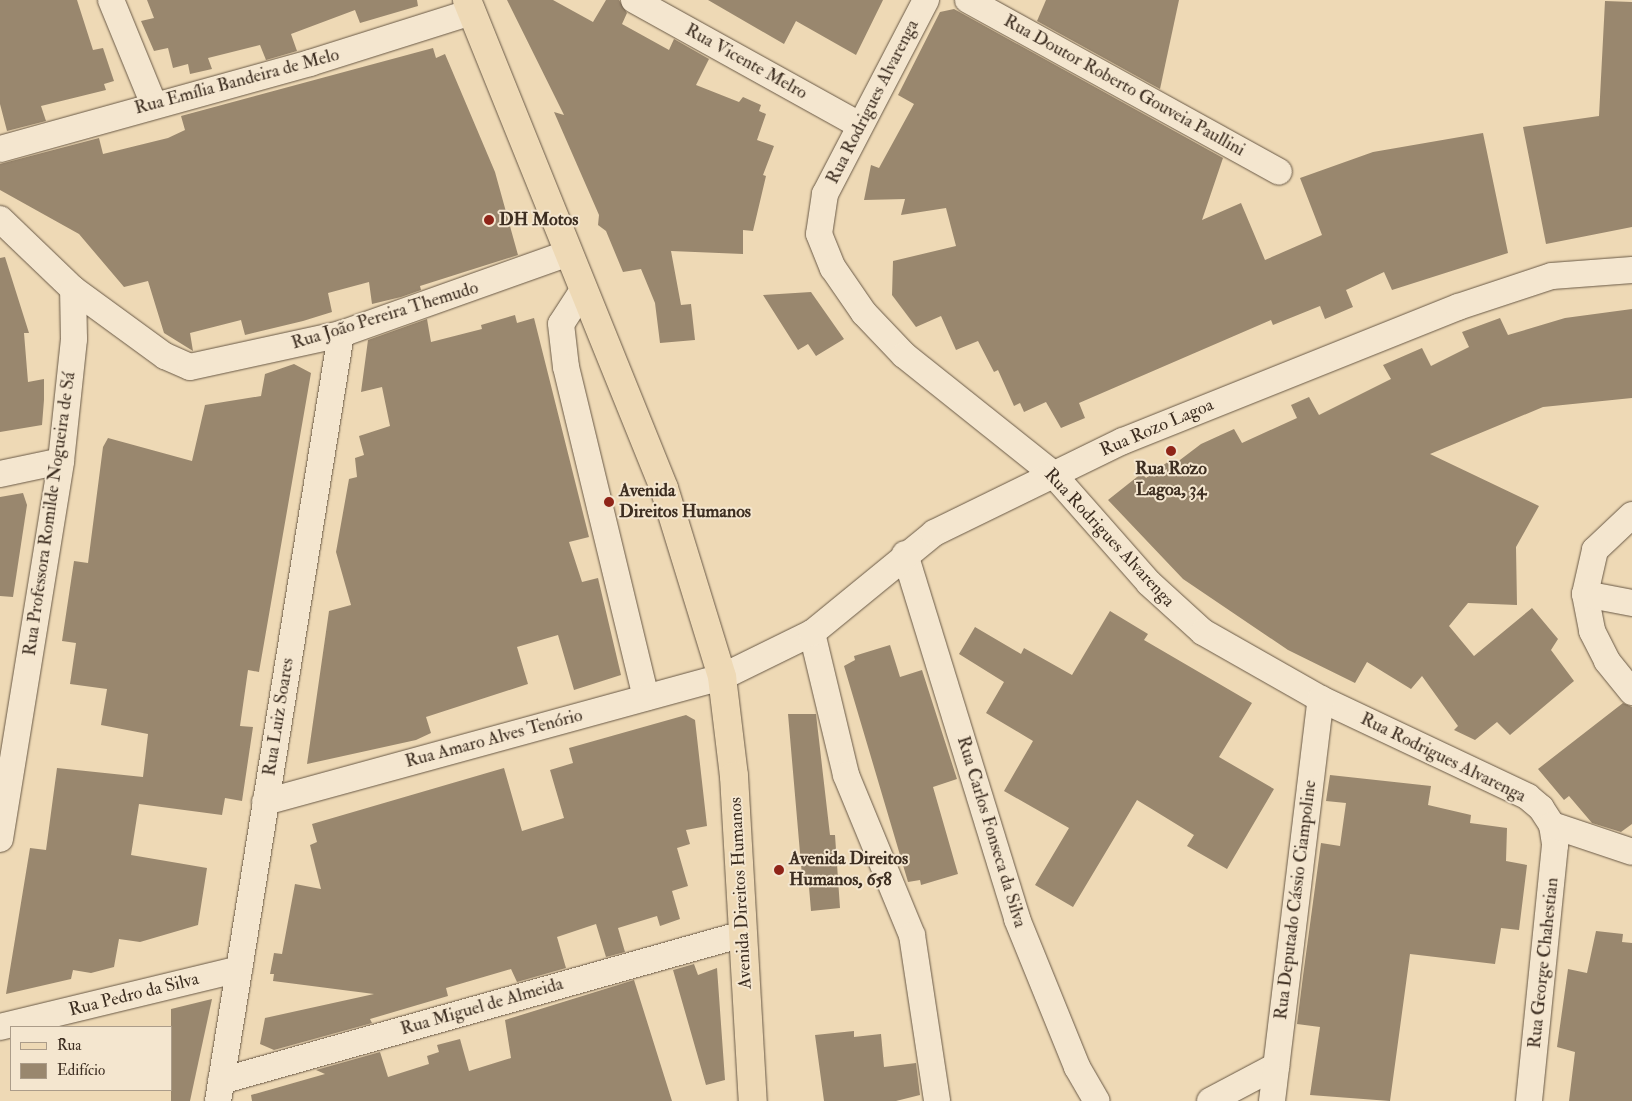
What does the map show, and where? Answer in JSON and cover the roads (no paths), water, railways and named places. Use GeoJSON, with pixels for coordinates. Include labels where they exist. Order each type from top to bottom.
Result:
{"type":"FeatureCollection","features":[{"type":"Feature","properties":{"kind":"main road","name":"Avenida Direitos Humanos"},"geometry":{"type":"LineString","coordinates":[[470,6],[664,488],[722,677],[731,732],[752,1101]]}},
{"type":"Feature","properties":{"kind":"street"},"geometry":{"type":"LineString","coordinates":[[111,0],[154,105]]}},
{"type":"Feature","properties":{"kind":"street","name":"Rua Vicente Melro"},"geometry":{"type":"LineString","coordinates":[[634,0],[858,124]]}},
{"type":"Feature","properties":{"kind":"street","name":"Rua Rodrigues Alvarenga"},"geometry":{"type":"LineString","coordinates":[[926,0],[858,124],[819,217],[823,249],[833,268],[864,313],[904,356],[1053,474],[1178,611],[1211,637],[1321,699],[1528,797],[1552,825]]}},
{"type":"Feature","properties":{"kind":"street","name":"Rua Doutor Roberto Gouveia Paullini"},"geometry":{"type":"LineString","coordinates":[[968,0],[1280,172]]}},
{"type":"Feature","properties":{"kind":"street","name":"Rua Emília Bandeira de Melo"},"geometry":{"type":"LineString","coordinates":[[0,149],[310,63],[470,6]]}},
{"type":"Feature","properties":{"kind":"street"},"geometry":{"type":"LineString","coordinates":[[0,219],[73,288]]}},
{"type":"Feature","properties":{"kind":"street","name":"Rua João Pereira Themudo"},"geometry":{"type":"LineString","coordinates":[[73,288],[165,356],[190,366],[341,334],[568,253]]}},
{"type":"Feature","properties":{"kind":"street","name":"Rua Rozo Lagoa"},"geometry":{"type":"LineString","coordinates":[[722,677],[812,633],[905,554],[934,533],[1123,441],[1458,307],[1552,276],[1632,270]]}},
{"type":"Feature","properties":{"kind":"street","name":"Rua Professora Romilde Nogueira de Sá"},"geometry":{"type":"LineString","coordinates":[[0,839],[61,460],[74,339],[73,288]]}},
{"type":"Feature","properties":{"kind":"street"},"geometry":{"type":"LineString","coordinates":[[583,290],[561,324],[566,367],[646,697]]}},
{"type":"Feature","properties":{"kind":"street","name":"Rua Luiz Soares"},"geometry":{"type":"LineString","coordinates":[[220,1091],[341,334]]}},
{"type":"Feature","properties":{"kind":"street"},"geometry":{"type":"LineString","coordinates":[[0,474],[61,460]]}},
{"type":"Feature","properties":{"kind":"street"},"geometry":{"type":"LineString","coordinates":[[1632,515],[1609,532],[1595,550],[1585,594],[1592,631],[1607,661],[1632,692]]}},
{"type":"Feature","properties":{"kind":"street","name":"Rua Carlos Fonseca da Silva"},"geometry":{"type":"LineString","coordinates":[[905,554],[1016,919],[1077,1067],[1097,1101]]}},
{"type":"Feature","properties":{"kind":"street"},"geometry":{"type":"LineString","coordinates":[[1585,594],[1632,603]]}},
{"type":"Feature","properties":{"kind":"street"},"geometry":{"type":"LineString","coordinates":[[812,633],[846,775],[912,935],[937,1101]]}},
{"type":"Feature","properties":{"kind":"street","name":"Rua Amaro Alves Tenório"},"geometry":{"type":"LineString","coordinates":[[265,802],[722,677]]}},
{"type":"Feature","properties":{"kind":"street","name":"Rua Deputado Cássio Ciampoline"},"geometry":{"type":"LineString","coordinates":[[1272,1101],[1321,699]]}},
{"type":"Feature","properties":{"kind":"street"},"geometry":{"type":"LineString","coordinates":[[1552,825],[1632,852]]}},
{"type":"Feature","properties":{"kind":"street","name":"Rua George Chahestian"},"geometry":{"type":"LineString","coordinates":[[1530,1101],[1552,907],[1552,825]]}},
{"type":"Feature","properties":{"kind":"street","name":"Rua Miguel de Almeida"},"geometry":{"type":"LineString","coordinates":[[220,1091],[743,934]]}},
{"type":"Feature","properties":{"kind":"street","name":"Rua Pedro da Silva"},"geometry":{"type":"LineString","coordinates":[[0,1027],[239,969]]}},
{"type":"Feature","properties":{"kind":"street"},"geometry":{"type":"LineString","coordinates":[[1210,1101],[1276,1066]]}},
{"type":"Feature","properties":{"kind":"place","name":"DH Motos"},"geometry":{"type":"Point","coordinates":[489,220]}},
{"type":"Feature","properties":{"kind":"place","name":"Rua Rozo Lagoa, 34"},"geometry":{"type":"Point","coordinates":[1171,451]}},
{"type":"Feature","properties":{"kind":"place","name":"Avenida Direitos Humanos"},"geometry":{"type":"Point","coordinates":[609,502]}},
{"type":"Feature","properties":{"kind":"place","name":"Avenida Direitos Humanos, 658"},"geometry":{"type":"Point","coordinates":[779,870]}}]}
